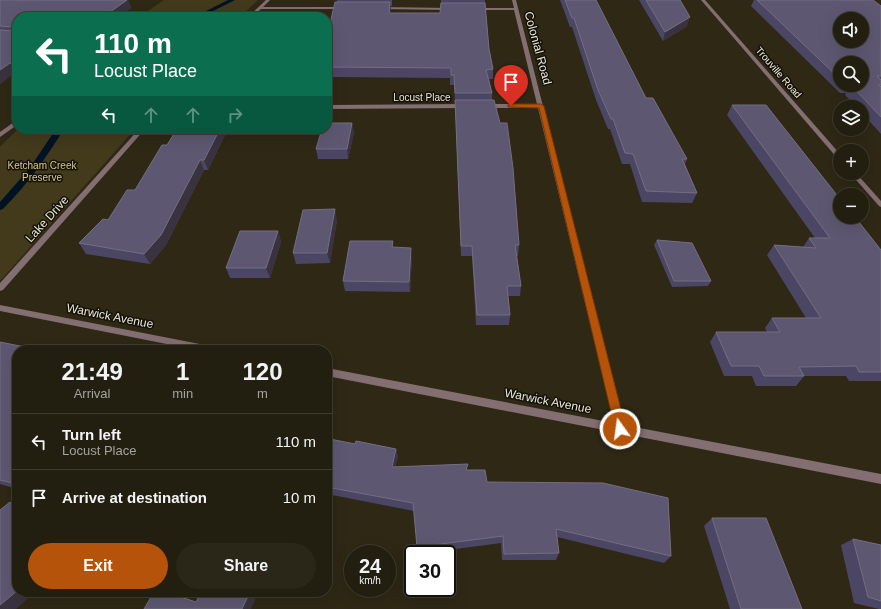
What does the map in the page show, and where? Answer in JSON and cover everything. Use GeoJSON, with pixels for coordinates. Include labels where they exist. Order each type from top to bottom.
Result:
{"type":"FeatureCollection","features":[{"type":"Feature","properties":{"kind":"street"},"geometry":{"type":"LineString","coordinates":[[256,12],[268,0]]}},
{"type":"Feature","properties":{"kind":"street","name":"Colonial Road"},"geometry":{"type":"LineString","coordinates":[[514,0],[620,429]]}},
{"type":"Feature","properties":{"kind":"street","name":"Trouville Road"},"geometry":{"type":"LineString","coordinates":[[703,0],[833,150]]}},
{"type":"Feature","properties":{"kind":"street"},"geometry":{"type":"LineString","coordinates":[[260,8],[353,8]]}},
{"type":"Feature","properties":{"kind":"street"},"geometry":{"type":"LineString","coordinates":[[376,8],[454,9]]}},
{"type":"Feature","properties":{"kind":"street"},"geometry":{"type":"LineString","coordinates":[[469,9],[516,9]]}},
{"type":"Feature","properties":{"kind":"street","name":"Locust Place"},"geometry":{"type":"LineString","coordinates":[[332,107],[470,106]]}},
{"type":"Feature","properties":{"kind":"street"},"geometry":{"type":"LineString","coordinates":[[478,106],[541,106]]}},
{"type":"Feature","properties":{"kind":"street"},"geometry":{"type":"LineString","coordinates":[[0,135],[12,126]]}},
{"type":"Feature","properties":{"kind":"street","name":"Lake Drive"},"geometry":{"type":"LineString","coordinates":[[0,288],[138,134]]}},
{"type":"Feature","properties":{"kind":"street"},"geometry":{"type":"LineString","coordinates":[[859,180],[881,205]]}},
{"type":"Feature","properties":{"kind":"street","name":"Warwick Avenue"},"geometry":{"type":"LineString","coordinates":[[0,308],[189,345]]}},
{"type":"Feature","properties":{"kind":"street","name":"Warwick Avenue"},"geometry":{"type":"LineString","coordinates":[[332,373],[881,479]]}},
{"type":"Feature","properties":{"kind":"green space"},"geometry":{"type":"Polygon","coordinates":[[[164,0],[258,0],[245,12],[146,12],[164,0]]]}},
{"type":"Feature","properties":{"kind":"green space","name":"Ketcham Creek Preserve"},"geometry":{"type":"Polygon","coordinates":[[[13,134],[131,134],[0,281],[0,147],[13,134]]]}},
{"type":"Feature","properties":{"kind":"building"},"geometry":{"type":"Polygon","coordinates":[[[0,0],[127,0],[110,12],[12,12],[12,27],[0,26],[0,0]]]}},
{"type":"Feature","properties":{"kind":"building"},"geometry":{"type":"Polygon","coordinates":[[[565,0],[596,0],[646,98],[653,98],[687,159],[682,159],[697,193],[646,191],[633,154],[625,153],[613,119],[611,119],[598,90],[574,18],[572,18],[565,0]]]}},
{"type":"Feature","properties":{"kind":"building"},"geometry":{"type":"Polygon","coordinates":[[[646,0],[680,0],[690,17],[665,32],[646,0]]]}},
{"type":"Feature","properties":{"kind":"building"},"geometry":{"type":"Polygon","coordinates":[[[757,0],[873,0],[881,6],[881,76],[877,76],[881,80],[881,85],[879,85],[881,87],[881,117],[869,104],[869,100],[865,100],[858,92],[869,92],[869,56],[833,56],[833,72],[757,0]]]}},
{"type":"Feature","properties":{"kind":"building"},"geometry":{"type":"Polygon","coordinates":[[[335,2],[390,2],[389,13],[440,13],[441,3],[485,3],[489,49],[493,69],[486,70],[492,93],[455,93],[454,75],[451,75],[451,68],[332,67],[332,15],[335,2]]]}},
{"type":"Feature","properties":{"kind":"building"},"geometry":{"type":"Polygon","coordinates":[[[0,30],[12,31],[12,63],[10,63],[0,70],[0,30]]]}},
{"type":"Feature","properties":{"kind":"building"},"geometry":{"type":"Polygon","coordinates":[[[455,100],[494,100],[500,123],[507,123],[513,168],[519,245],[515,245],[521,286],[507,286],[510,315],[477,315],[472,246],[461,246],[455,100]]]}},
{"type":"Feature","properties":{"kind":"building"},"geometry":{"type":"Polygon","coordinates":[[[732,105],[766,105],[833,190],[833,224],[861,224],[881,250],[881,372],[859,372],[856,366],[799,367],[804,376],[764,376],[759,366],[731,366],[716,332],[780,332],[772,318],[821,318],[774,245],[816,248],[809,238],[830,238],[732,105]]]}},
{"type":"Feature","properties":{"kind":"building"},"geometry":{"type":"Polygon","coordinates":[[[332,123],[352,123],[347,149],[316,149],[320,134],[332,134],[332,123]]]}},
{"type":"Feature","properties":{"kind":"building"},"geometry":{"type":"Polygon","coordinates":[[[174,134],[217,134],[204,160],[200,160],[161,235],[144,254],[79,243],[103,219],[108,220],[127,190],[135,190],[162,145],[167,145],[174,134]]]}},
{"type":"Feature","properties":{"kind":"building"},"geometry":{"type":"Polygon","coordinates":[[[335,209],[327,253],[293,253],[303,210],[335,209]]]}},
{"type":"Feature","properties":{"kind":"building"},"geometry":{"type":"Polygon","coordinates":[[[240,231],[278,231],[266,268],[226,268],[240,231]]]}},
{"type":"Feature","properties":{"kind":"building"},"geometry":{"type":"Polygon","coordinates":[[[657,240],[692,243],[711,281],[674,281],[657,240]]]}},
{"type":"Feature","properties":{"kind":"building"},"geometry":{"type":"Polygon","coordinates":[[[350,241],[393,241],[392,247],[411,248],[409,282],[343,281],[350,241]]]}},
{"type":"Feature","properties":{"kind":"building"},"geometry":{"type":"Polygon","coordinates":[[[0,342],[15,345],[12,345],[12,483],[0,480],[0,342]]]}},
{"type":"Feature","properties":{"kind":"building"},"geometry":{"type":"Polygon","coordinates":[[[332,439],[355,444],[356,441],[396,449],[392,467],[468,464],[466,470],[485,470],[487,482],[603,483],[668,498],[671,556],[556,529],[559,553],[504,554],[503,536],[433,545],[417,545],[413,503],[332,488],[332,439]]]}},
{"type":"Feature","properties":{"kind":"building"},"geometry":{"type":"Polygon","coordinates":[[[10,502],[12,505],[12,595],[0,605],[0,510],[10,502]]]}},
{"type":"Feature","properties":{"kind":"building"},"geometry":{"type":"Polygon","coordinates":[[[712,518],[766,518],[802,609],[741,609],[712,518]]]}},
{"type":"Feature","properties":{"kind":"building"},"geometry":{"type":"Polygon","coordinates":[[[853,539],[881,545],[881,601],[868,597],[853,539]]]}},
{"type":"Feature","properties":{"kind":"building"},"geometry":{"type":"Polygon","coordinates":[[[151,597],[181,597],[196,602],[198,597],[248,597],[242,609],[144,609],[151,597]]]}},
{"type":"Feature","properties":{"kind":"waterway"},"geometry":{"type":"LineString","coordinates":[[207,12],[232,0]]}},
{"type":"Feature","properties":{"kind":"waterway"},"geometry":{"type":"LineString","coordinates":[[0,207],[32,170],[57,134]]}},
{"type":"Feature","properties":{"kind":"route"},"geometry":{"type":"LineString","coordinates":[[511,106],[541,106],[620,429]]}}]}
